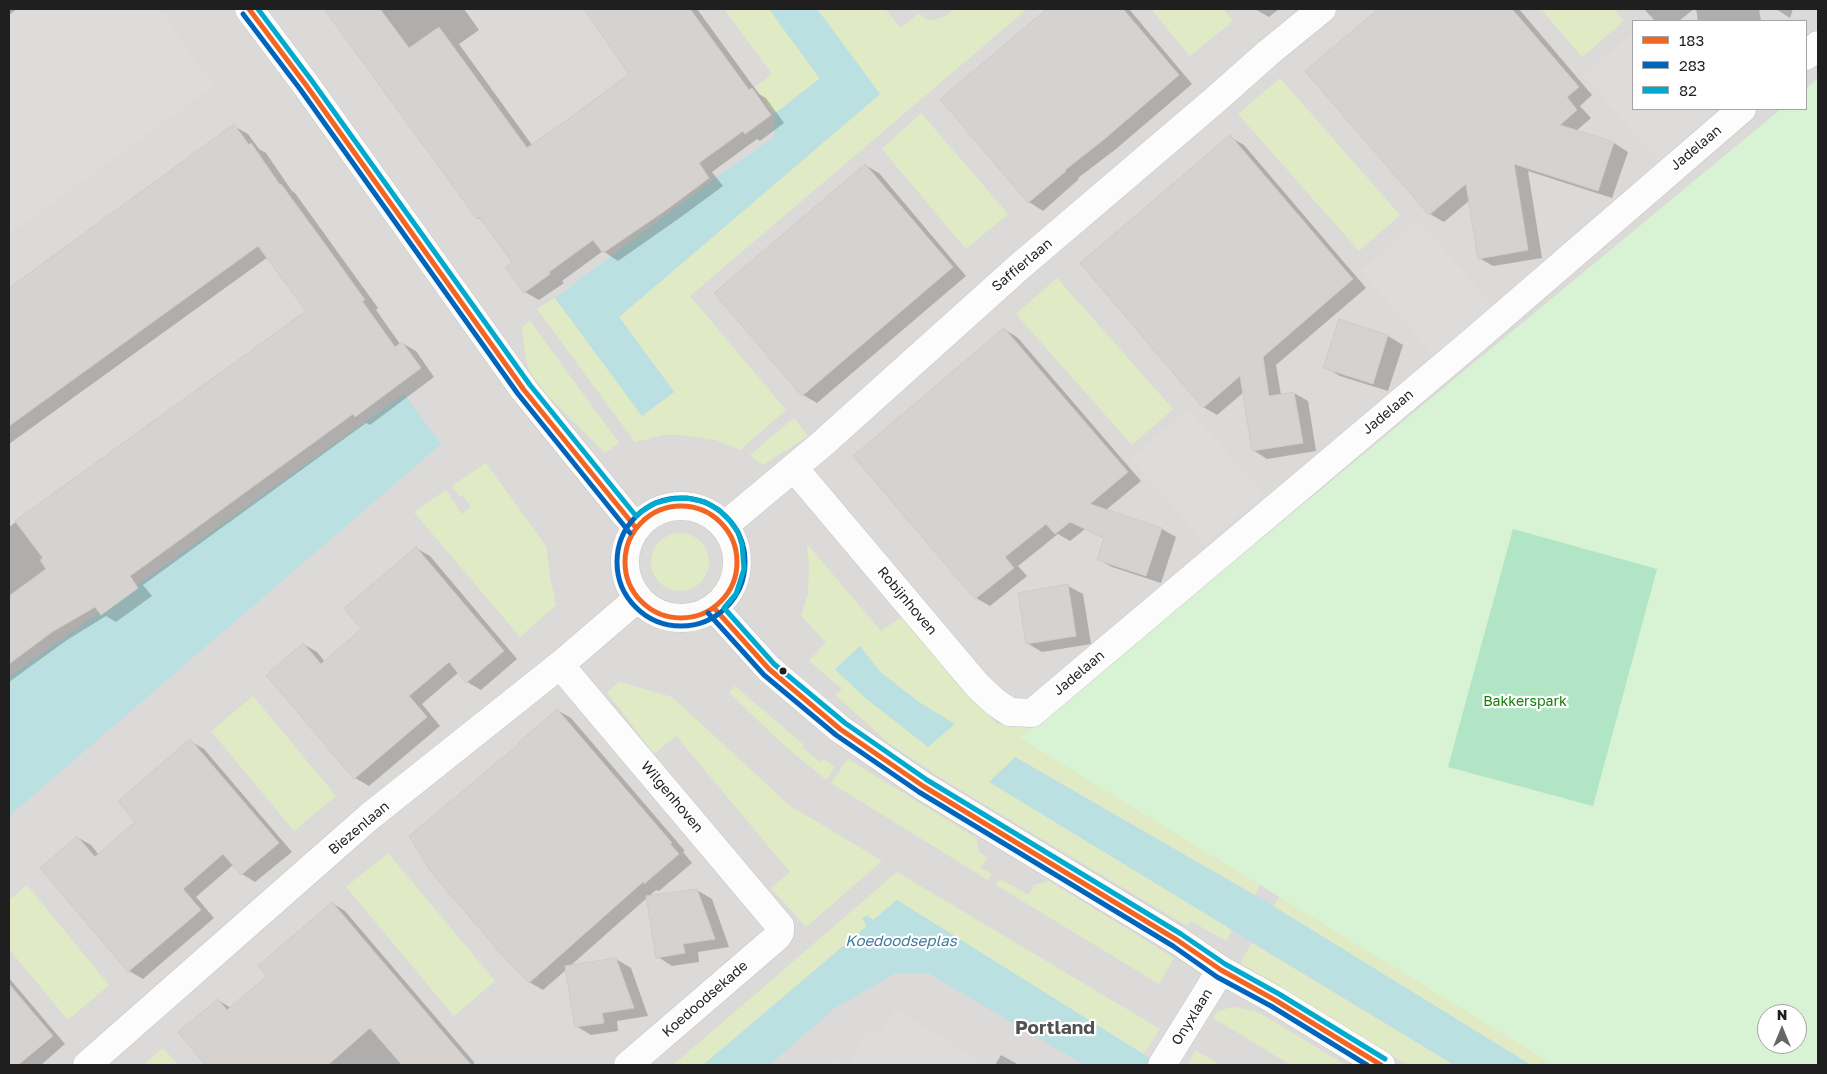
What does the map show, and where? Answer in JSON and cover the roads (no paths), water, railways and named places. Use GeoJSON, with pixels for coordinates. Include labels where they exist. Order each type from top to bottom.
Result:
{"type":"FeatureCollection","features":[{"type":"Feature","properties":{"kind":"street"},"geometry":{"type":"LineString","coordinates":[[249,9],[312,93],[524,390],[636,528]]}},
{"type":"Feature","properties":{"kind":"street","name":"Saffierlaan"},"geometry":{"type":"LineString","coordinates":[[724,526],[794,468],[991,292],[1262,58],[1322,9]]}},
{"type":"Feature","properties":{"kind":"street"},"geometry":{"type":"LineString","coordinates":[[1807,55],[1818,45]]}},
{"type":"Feature","properties":{"kind":"street","name":"Jadelaan"},"geometry":{"type":"LineString","coordinates":[[1032,713],[1472,342],[1741,110]]}},
{"type":"Feature","properties":{"kind":"street","name":"Robijnhoven"},"geometry":{"type":"LineString","coordinates":[[794,468],[977,685],[995,702],[1010,712],[1032,713]]}},
{"type":"Feature","properties":{"kind":"street"},"geometry":{"type":"LineString","coordinates":[[672,506],[687,506],[701,509],[714,516],[724,526],[735,546],[737,569],[729,590],[714,608],[688,618],[674,618],[648,608],[638,598],[630,586],[625,571],[624,556],[628,541],[646,517],[658,510],[672,506]]}},
{"type":"Feature","properties":{"kind":"street","name":"Biezenlaan"},"geometry":{"type":"LineString","coordinates":[[86,1065],[369,817],[560,665],[638,598]]}},
{"type":"Feature","properties":{"kind":"street"},"geometry":{"type":"LineString","coordinates":[[714,608],[769,669],[840,729],[923,786],[1177,940],[1221,970],[1275,1000],[1380,1065]]}},
{"type":"Feature","properties":{"kind":"street","name":"Wilgenhoven"},"geometry":{"type":"LineString","coordinates":[[560,665],[780,926],[780,932]]}},
{"type":"Feature","properties":{"kind":"street","name":"Koedoodsekade"},"geometry":{"type":"LineString","coordinates":[[628,1065],[777,938],[780,932]]}},
{"type":"Feature","properties":{"kind":"street","name":"Onyxlaan"},"geometry":{"type":"LineString","coordinates":[[1168,1056],[1221,970]]}},
{"type":"Feature","properties":{"kind":"water"},"geometry":{"type":"Polygon","coordinates":[[[769,9],[817,9],[880,94],[619,317],[674,392],[642,416],[555,298],[714,179],[774,137],[774,114],[820,79],[769,9]]]}},
{"type":"Feature","properties":{"kind":"water"},"geometry":{"type":"Polygon","coordinates":[[[404,394],[441,444],[9,816],[9,677],[404,394]]]}},
{"type":"Feature","properties":{"kind":"water"},"geometry":{"type":"Polygon","coordinates":[[[860,646],[880,672],[919,702],[955,724],[928,747],[868,700],[835,669],[860,646]]]}},
{"type":"Feature","properties":{"kind":"water"},"geometry":{"type":"Polygon","coordinates":[[[1015,757],[1273,906],[1531,1065],[1454,1065],[989,782],[1015,757]]]}},
{"type":"Feature","properties":{"kind":"water","name":"Koedoodseplas"},"geometry":{"type":"Polygon","coordinates":[[[897,900],[1161,1065],[1084,1065],[928,973],[896,973],[835,1008],[769,1065],[703,1065],[867,926],[862,919],[867,915],[873,920],[897,900]]]}},
{"type":"Feature","properties":{"kind":"district","name":"Portland"},"geometry":{"type":"Point","coordinates":[1055,1028]}},
{"type":"Feature","properties":{"kind":"park label","name":"Bakkerspark"},"geometry":{"type":"Point","coordinates":[1525,702]}}]}
